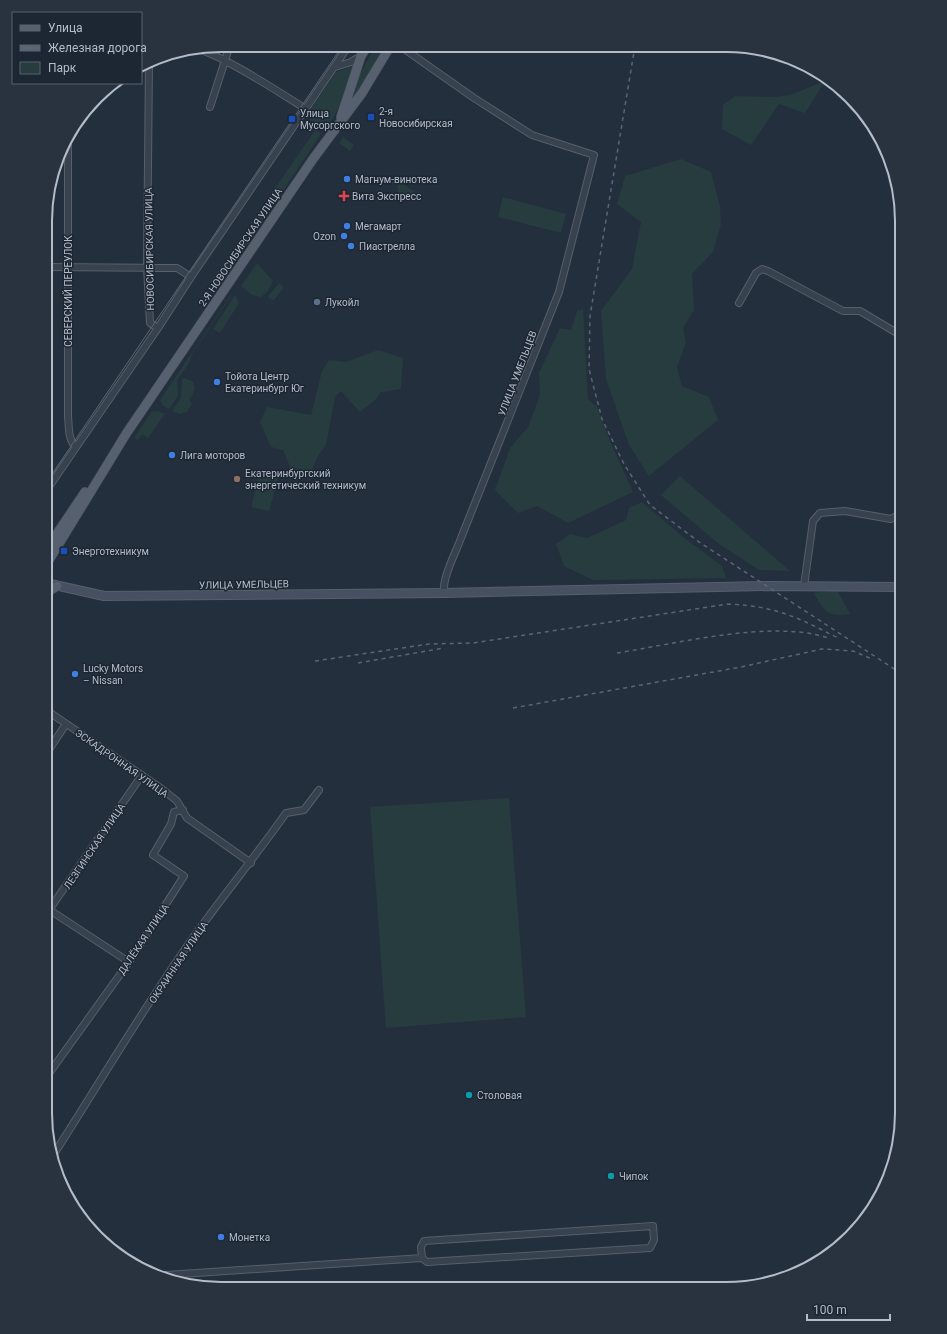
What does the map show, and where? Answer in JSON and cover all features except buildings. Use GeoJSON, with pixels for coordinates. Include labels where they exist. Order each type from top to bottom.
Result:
{"type":"FeatureCollection","features":[{"type":"Feature","properties":{"kind":"main road"},"geometry":{"type":"LineString","coordinates":[[340,120],[364,52]]}},
{"type":"Feature","properties":{"kind":"main road","name":"2-Я НОВОСИБИРСКАЯ УЛИЦА"},"geometry":{"type":"LineString","coordinates":[[52,556],[108,462],[250,250],[340,120],[362,93],[387,52]]}},
{"type":"Feature","properties":{"kind":"main road","name":"2-Я НОВОСИБИРСКАЯ УЛИЦА"},"geometry":{"type":"LineString","coordinates":[[52,541],[88,487],[108,462]]}},
{"type":"Feature","properties":{"kind":"main road"},"geometry":{"type":"LineString","coordinates":[[52,589],[57,586]]}},
{"type":"Feature","properties":{"kind":"street"},"geometry":{"type":"LineString","coordinates":[[208,52],[306,109]]}},
{"type":"Feature","properties":{"kind":"street"},"geometry":{"type":"LineString","coordinates":[[210,107],[227,52]]}},
{"type":"Feature","properties":{"kind":"street"},"geometry":{"type":"LineString","coordinates":[[52,482],[345,52]]}},
{"type":"Feature","properties":{"kind":"street","name":"УЛИЦА УМЕЛЬЦЕВ"},"geometry":{"type":"LineString","coordinates":[[409,52],[474,98],[532,135],[594,155],[559,292],[448,572],[444,593]]}},
{"type":"Feature","properties":{"kind":"street"},"geometry":{"type":"LineString","coordinates":[[335,67],[351,62],[361,56]]}},
{"type":"Feature","properties":{"kind":"street","name":"НОВОСИБИРСКАЯ УЛИЦА"},"geometry":{"type":"LineString","coordinates":[[149,68],[147,267],[150,322],[158,328]]}},
{"type":"Feature","properties":{"kind":"street","name":"СЕВЕРСКИЙ ПЕРЕУЛОК"},"geometry":{"type":"LineString","coordinates":[[68,148],[68,416],[72,444],[76,447]]}},
{"type":"Feature","properties":{"kind":"street"},"geometry":{"type":"LineString","coordinates":[[52,267],[177,268],[191,277]]}},
{"type":"Feature","properties":{"kind":"street"},"geometry":{"type":"LineString","coordinates":[[739,303],[756,273],[762,269],[843,311],[860,311],[895,332]]}},
{"type":"Feature","properties":{"kind":"street"},"geometry":{"type":"LineString","coordinates":[[804,586],[813,521],[820,513],[845,511],[891,519],[895,517]]}},
{"type":"Feature","properties":{"kind":"street","name":"УЛИЦА УМЕЛЬЦЕВ"},"geometry":{"type":"LineString","coordinates":[[52,585],[104,596],[444,593],[804,586],[895,587]]}},
{"type":"Feature","properties":{"kind":"street","name":"ЭСКАДРОННАЯ УЛИЦА"},"geometry":{"type":"LineString","coordinates":[[52,714],[177,801],[187,818],[251,863]]}},
{"type":"Feature","properties":{"kind":"street"},"geometry":{"type":"LineString","coordinates":[[52,745],[66,724]]}},
{"type":"Feature","properties":{"kind":"street","name":"ЛЕЗГИНСКАЯ УЛИЦА"},"geometry":{"type":"LineString","coordinates":[[52,903],[142,776]]}},
{"type":"Feature","properties":{"kind":"street","name":"ОКРАИННАЯ УЛИЦА"},"geometry":{"type":"LineString","coordinates":[[56,1151],[179,958],[251,863],[286,813],[304,810],[319,790]]}},
{"type":"Feature","properties":{"kind":"street","name":"ДАЛЁКАЯ УЛИЦА"},"geometry":{"type":"LineString","coordinates":[[52,1069],[129,962],[184,876],[153,855],[171,824],[174,812],[183,810]]}},
{"type":"Feature","properties":{"kind":"street"},"geometry":{"type":"LineString","coordinates":[[52,912],[129,962]]}},
{"type":"Feature","properties":{"kind":"street"},"geometry":{"type":"LineString","coordinates":[[172,1275],[422,1258],[427,1262],[650,1248],[654,1240],[653,1226],[424,1241],[421,1247],[422,1258]]}},
{"type":"Feature","properties":{"kind":"green space"},"geometry":{"type":"Polygon","coordinates":[[[372,52],[381,52],[346,111],[359,76],[372,52]]]}},
{"type":"Feature","properties":{"kind":"green space"},"geometry":{"type":"Polygon","coordinates":[[[353,66],[340,106],[324,133],[322,129],[306,116],[336,72],[353,66]]]}},
{"type":"Feature","properties":{"kind":"green space"},"geometry":{"type":"Polygon","coordinates":[[[823,82],[824,83],[805,113],[779,104],[751,145],[722,129],[723,105],[735,96],[775,97],[790,95],[823,82]]]}},
{"type":"Feature","properties":{"kind":"green space"},"geometry":{"type":"Polygon","coordinates":[[[316,129],[321,134],[217,289],[209,284],[316,129]]]}},
{"type":"Feature","properties":{"kind":"green space"},"geometry":{"type":"Polygon","coordinates":[[[343,137],[354,145],[350,151],[339,143],[343,137]]]}},
{"type":"Feature","properties":{"kind":"green space"},"geometry":{"type":"Polygon","coordinates":[[[681,159],[711,172],[720,207],[721,224],[713,252],[692,274],[694,310],[683,328],[686,342],[677,367],[682,386],[709,397],[718,420],[649,476],[629,445],[606,379],[601,311],[632,269],[641,222],[617,204],[625,176],[681,159]]]}},
{"type":"Feature","properties":{"kind":"green space"},"geometry":{"type":"Polygon","coordinates":[[[387,177],[398,180],[396,185],[385,182],[387,177]]]}},
{"type":"Feature","properties":{"kind":"green space"},"geometry":{"type":"Polygon","coordinates":[[[400,182],[416,193],[412,197],[405,199],[398,195],[397,187],[400,182]]]}},
{"type":"Feature","properties":{"kind":"green space"},"geometry":{"type":"Polygon","coordinates":[[[503,197],[566,214],[561,233],[498,217],[503,197]]]}},
{"type":"Feature","properties":{"kind":"green space"},"geometry":{"type":"Polygon","coordinates":[[[257,263],[273,281],[267,292],[261,297],[252,295],[241,286],[257,263]]]}},
{"type":"Feature","properties":{"kind":"green space"},"geometry":{"type":"Polygon","coordinates":[[[279,283],[284,287],[274,300],[269,299],[268,296],[279,283]]]}},
{"type":"Feature","properties":{"kind":"green space"},"geometry":{"type":"Polygon","coordinates":[[[232,295],[192,354],[189,363],[177,380],[178,396],[169,409],[163,406],[160,400],[232,295]]]}},
{"type":"Feature","properties":{"kind":"green space"},"geometry":{"type":"Polygon","coordinates":[[[235,295],[239,303],[220,333],[213,329],[235,295]]]}},
{"type":"Feature","properties":{"kind":"green space"},"geometry":{"type":"Polygon","coordinates":[[[583,309],[588,399],[597,407],[610,441],[633,492],[568,523],[537,506],[518,513],[495,490],[510,448],[528,427],[540,395],[539,373],[560,328],[571,330],[577,311],[583,309]]]}},
{"type":"Feature","properties":{"kind":"green space"},"geometry":{"type":"Polygon","coordinates":[[[378,350],[403,358],[401,389],[381,392],[375,400],[360,412],[341,391],[335,397],[326,445],[318,456],[308,479],[291,469],[283,450],[271,447],[260,422],[267,407],[311,415],[322,371],[329,360],[346,362],[378,350]]]}},
{"type":"Feature","properties":{"kind":"green space"},"geometry":{"type":"Polygon","coordinates":[[[185,378],[193,382],[195,389],[192,396],[189,398],[192,404],[187,412],[180,414],[172,411],[181,398],[182,379],[185,378]]]}},
{"type":"Feature","properties":{"kind":"green space"},"geometry":{"type":"Polygon","coordinates":[[[152,411],[158,411],[165,414],[148,438],[142,434],[138,440],[134,438],[152,411]]]}},
{"type":"Feature","properties":{"kind":"green space"},"geometry":{"type":"Polygon","coordinates":[[[260,473],[278,478],[269,511],[251,507],[260,473]]]}},
{"type":"Feature","properties":{"kind":"green space"},"geometry":{"type":"Polygon","coordinates":[[[680,476],[790,571],[759,570],[719,544],[661,495],[680,476]]]}},
{"type":"Feature","properties":{"kind":"green space"},"geometry":{"type":"Polygon","coordinates":[[[642,502],[683,537],[722,566],[726,578],[593,580],[564,566],[556,544],[570,534],[587,538],[626,520],[629,508],[642,502]]]}},
{"type":"Feature","properties":{"kind":"green space"},"geometry":{"type":"Polygon","coordinates":[[[837,590],[850,614],[836,615],[828,612],[821,605],[814,593],[837,590]]]}},
{"type":"Feature","properties":{"kind":"green space"},"geometry":{"type":"Polygon","coordinates":[[[509,798],[526,1017],[386,1028],[370,807],[509,798]]]}},
{"type":"Feature","properties":{"kind":"tram line"},"geometry":{"type":"LineString","coordinates":[[52,474],[338,52]]}},
{"type":"Feature","properties":{"kind":"railway"},"geometry":{"type":"LineString","coordinates":[[634,52],[590,316],[589,369],[602,419],[624,464],[650,505],[699,542],[895,669]]}},
{"type":"Feature","properties":{"kind":"railway"},"geometry":{"type":"LineString","coordinates":[[315,661],[429,644],[473,643],[728,604],[760,607],[787,614],[840,639]]}},
{"type":"Feature","properties":{"kind":"railway"},"geometry":{"type":"LineString","coordinates":[[617,653],[694,639],[752,632],[780,631],[805,633],[828,638]]}},
{"type":"Feature","properties":{"kind":"railway"},"geometry":{"type":"LineString","coordinates":[[358,663],[444,648]]}},
{"type":"Feature","properties":{"kind":"railway"},"geometry":{"type":"LineString","coordinates":[[513,708],[741,667],[822,649],[853,651],[872,659]]}},
{"type":"Feature","properties":{"kind":"place","name":"2-я Новосибирская"},"geometry":{"type":"Point","coordinates":[371,117]}},
{"type":"Feature","properties":{"kind":"place","name":"Улица Мусоргского"},"geometry":{"type":"Point","coordinates":[292,119]}},
{"type":"Feature","properties":{"kind":"place","name":"Магнум-винотека"},"geometry":{"type":"Point","coordinates":[347,179]}},
{"type":"Feature","properties":{"kind":"place","name":"Вита Экспресс"},"geometry":{"type":"Point","coordinates":[344,196]}},
{"type":"Feature","properties":{"kind":"place","name":"Мегамарт"},"geometry":{"type":"Point","coordinates":[347,226]}},
{"type":"Feature","properties":{"kind":"place","name":"Ozon"},"geometry":{"type":"Point","coordinates":[344,236]}},
{"type":"Feature","properties":{"kind":"place","name":"Пиастрелла"},"geometry":{"type":"Point","coordinates":[351,246]}},
{"type":"Feature","properties":{"kind":"place","name":"Лукойл"},"geometry":{"type":"Point","coordinates":[317,302]}},
{"type":"Feature","properties":{"kind":"place","name":"Тойота Центр Екатеринбург Юг"},"geometry":{"type":"Point","coordinates":[217,382]}},
{"type":"Feature","properties":{"kind":"place","name":"Лига моторов"},"geometry":{"type":"Point","coordinates":[172,455]}},
{"type":"Feature","properties":{"kind":"place","name":"Екатеринбургский энергетический техникум"},"geometry":{"type":"Point","coordinates":[237,479]}},
{"type":"Feature","properties":{"kind":"place","name":"Энерготехникум"},"geometry":{"type":"Point","coordinates":[64,551]}},
{"type":"Feature","properties":{"kind":"place","name":"Lucky Motors – Nissan"},"geometry":{"type":"Point","coordinates":[75,674]}},
{"type":"Feature","properties":{"kind":"place","name":"Столовая"},"geometry":{"type":"Point","coordinates":[469,1095]}},
{"type":"Feature","properties":{"kind":"place","name":"Чипок"},"geometry":{"type":"Point","coordinates":[611,1176]}},
{"type":"Feature","properties":{"kind":"place","name":"Монетка"},"geometry":{"type":"Point","coordinates":[221,1237]}}]}
